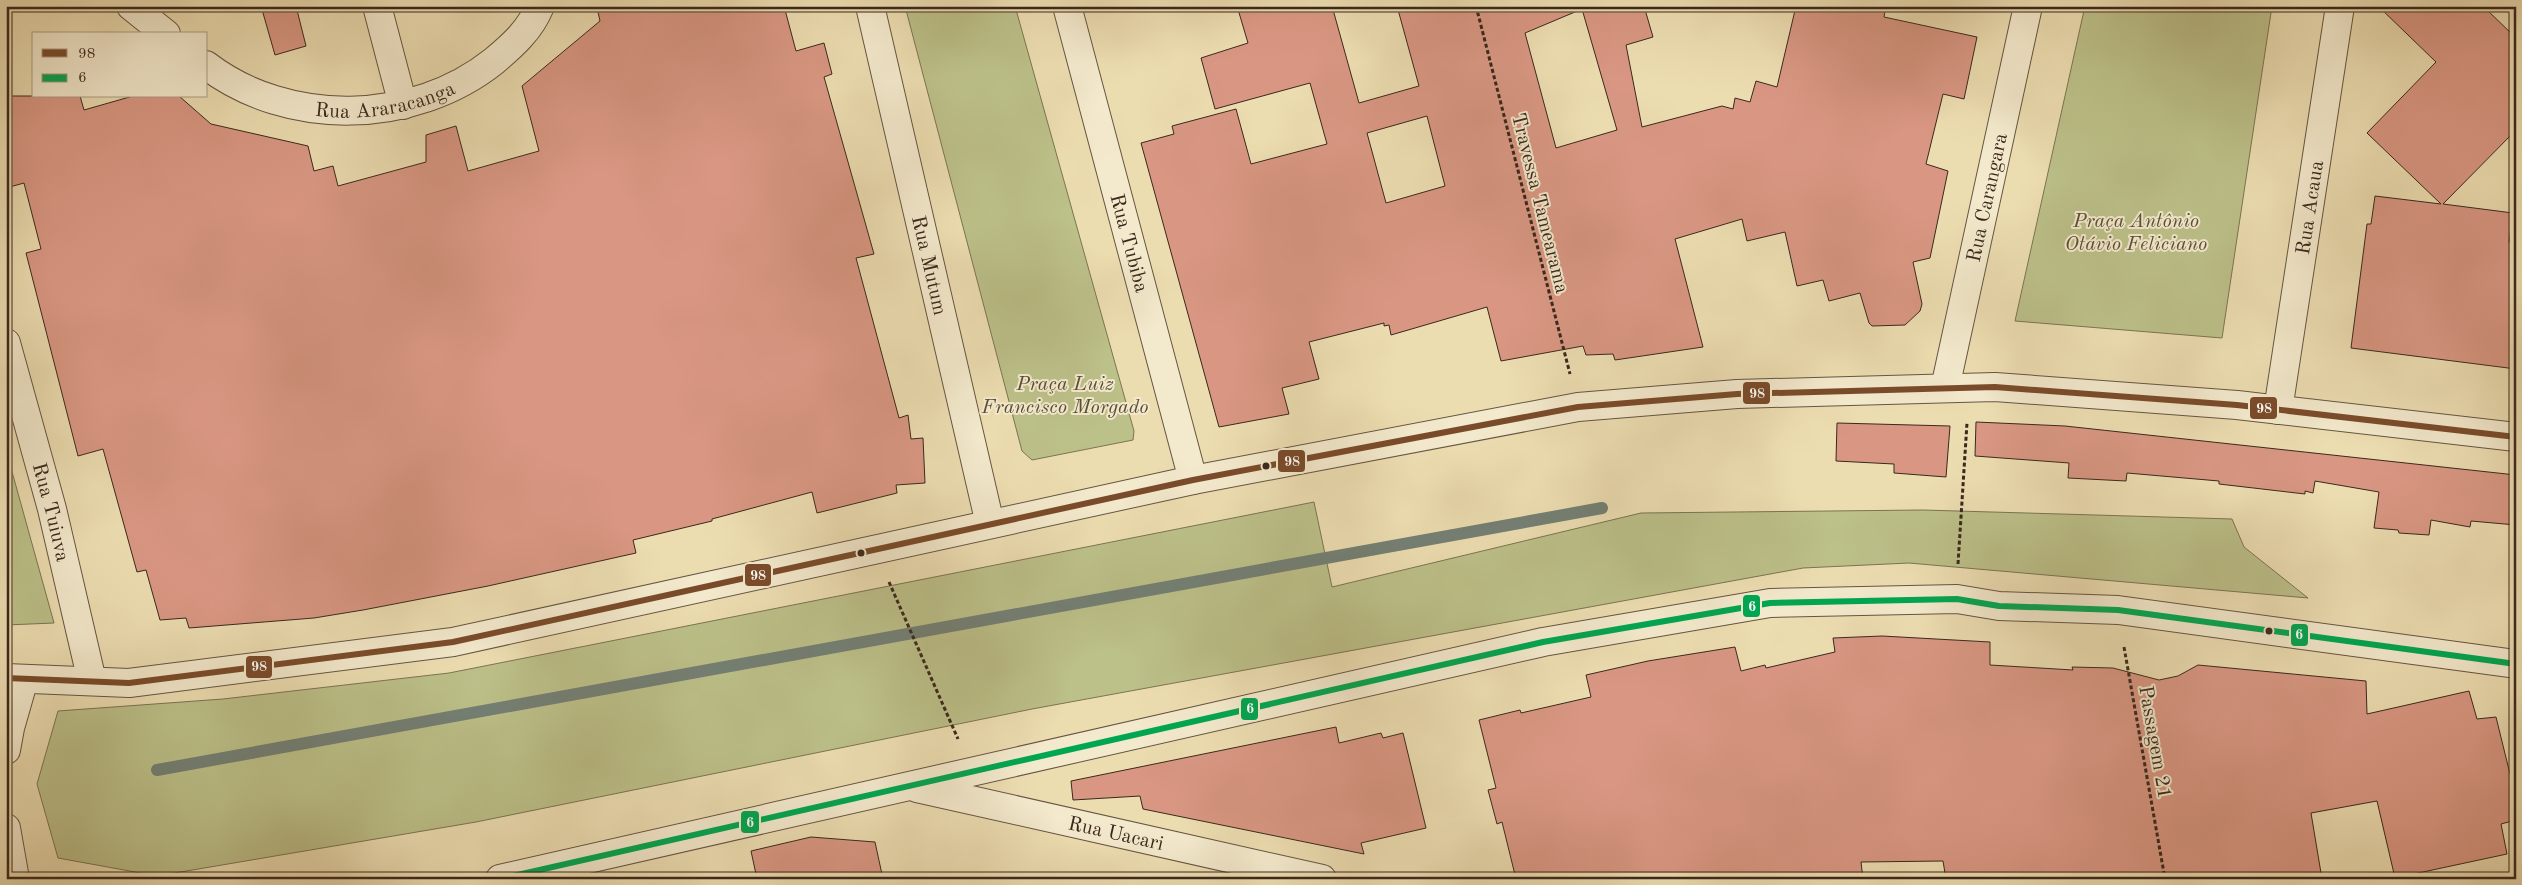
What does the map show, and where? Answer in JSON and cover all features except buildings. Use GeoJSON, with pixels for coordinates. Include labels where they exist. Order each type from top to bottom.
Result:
{"type":"FeatureCollection","features":[{"type":"Feature","properties":{"kind":"street"},"geometry":{"type":"LineString","coordinates":[[131,6],[164,32]]}},
{"type":"Feature","properties":{"kind":"street"},"geometry":{"type":"LineString","coordinates":[[377,6],[403,104]]}},
{"type":"Feature","properties":{"kind":"street","name":"Rua Araracanga"},"geometry":{"type":"LineString","coordinates":[[208,66],[217,73],[273,101],[336,112],[403,104],[429,96],[474,76],[514,44],[534,21],[540,6]]}},
{"type":"Feature","properties":{"kind":"street","name":"Rua Mutum"},"geometry":{"type":"LineString","coordinates":[[870,6],[990,524]]}},
{"type":"Feature","properties":{"kind":"street","name":"Rua Tubiba"},"geometry":{"type":"LineString","coordinates":[[1067,6],[1193,480]]}},
{"type":"Feature","properties":{"kind":"street","name":"Rua Carangara"},"geometry":{"type":"LineString","coordinates":[[1958,388],[2028,6]]}},
{"type":"Feature","properties":{"kind":"street","name":"Rua Acaua"},"geometry":{"type":"LineString","coordinates":[[2278,410],[2340,6]]}},
{"type":"Feature","properties":{"kind":"street","name":"Rua Tuiuva"},"geometry":{"type":"LineString","coordinates":[[6,343],[52,509],[92,682]]}},
{"type":"Feature","properties":{"kind":"street"},"geometry":{"type":"LineString","coordinates":[[6,750],[15,678],[129,682],[453,642],[1193,480],[1578,407],[1737,394],[1995,387],[2278,410],[2516,437]]}},
{"type":"Feature","properties":{"kind":"street"},"geometry":{"type":"LineString","coordinates":[[500,879],[1543,642],[1770,603],[1958,599],[1999,606],[2118,610],[2516,664]]}},
{"type":"Feature","properties":{"kind":"street","name":"Rua Uacari"},"geometry":{"type":"LineString","coordinates":[[910,786],[1322,879]]}},
{"type":"Feature","properties":{"kind":"street"},"geometry":{"type":"LineString","coordinates":[[6,828],[15,879]]}},
{"type":"Feature","properties":{"kind":"path","name":"Travessa Tamearama"},"geometry":{"type":"LineString","coordinates":[[1476,6],[1578,407]]}},
{"type":"Feature","properties":{"kind":"path"},"geometry":{"type":"LineString","coordinates":[[1958,388],[1962,493],[1958,573]]}},
{"type":"Feature","properties":{"kind":"path"},"geometry":{"type":"LineString","coordinates":[[893,592],[972,771]]}},
{"type":"Feature","properties":{"kind":"path","name":"Passagem 21"},"geometry":{"type":"LineString","coordinates":[[2118,610],[2165,879]]}},
{"type":"Feature","properties":{"kind":"green space","name":"Praça Luiz Francisco Morgado"},"geometry":{"type":"Polygon","coordinates":[[[905,6],[1015,6],[1134,431],[1133,440],[1032,460],[1022,451],[905,6]]]}},
{"type":"Feature","properties":{"kind":"green space","name":"Praça Antônio Otávio Feliciano"},"geometry":{"type":"Polygon","coordinates":[[[2085,6],[2272,6],[2222,338],[2015,321],[2085,6]]]}},
{"type":"Feature","properties":{"kind":"green space"},"geometry":{"type":"Polygon","coordinates":[[[6,450],[54,623],[6,625],[6,450]]]}},
{"type":"Feature","properties":{"kind":"green space"},"geometry":{"type":"Polygon","coordinates":[[[1314,502],[1332,587],[1641,513],[1923,510],[2232,519],[2244,547],[2308,598],[1909,563],[1803,568],[1032,709],[476,822],[157,876],[58,858],[37,784],[58,711],[223,699],[449,673],[1314,502]]]}},
{"type":"Feature","properties":{"kind":"waterway"},"geometry":{"type":"LineString","coordinates":[[157,770],[1602,508]]}},
{"type":"Feature","properties":{"kind":"transit line","name":"98"},"geometry":{"type":"LineString","coordinates":[[6,678],[129,683],[453,642],[1193,480],[1578,407],[1737,394],[1995,387],[2237,405],[2516,437]]}},
{"type":"Feature","properties":{"kind":"transit line","name":"6"},"geometry":{"type":"LineString","coordinates":[[500,879],[1543,642],[1770,603],[1957,599],[1999,606],[2118,610],[2516,664]]}}]}
